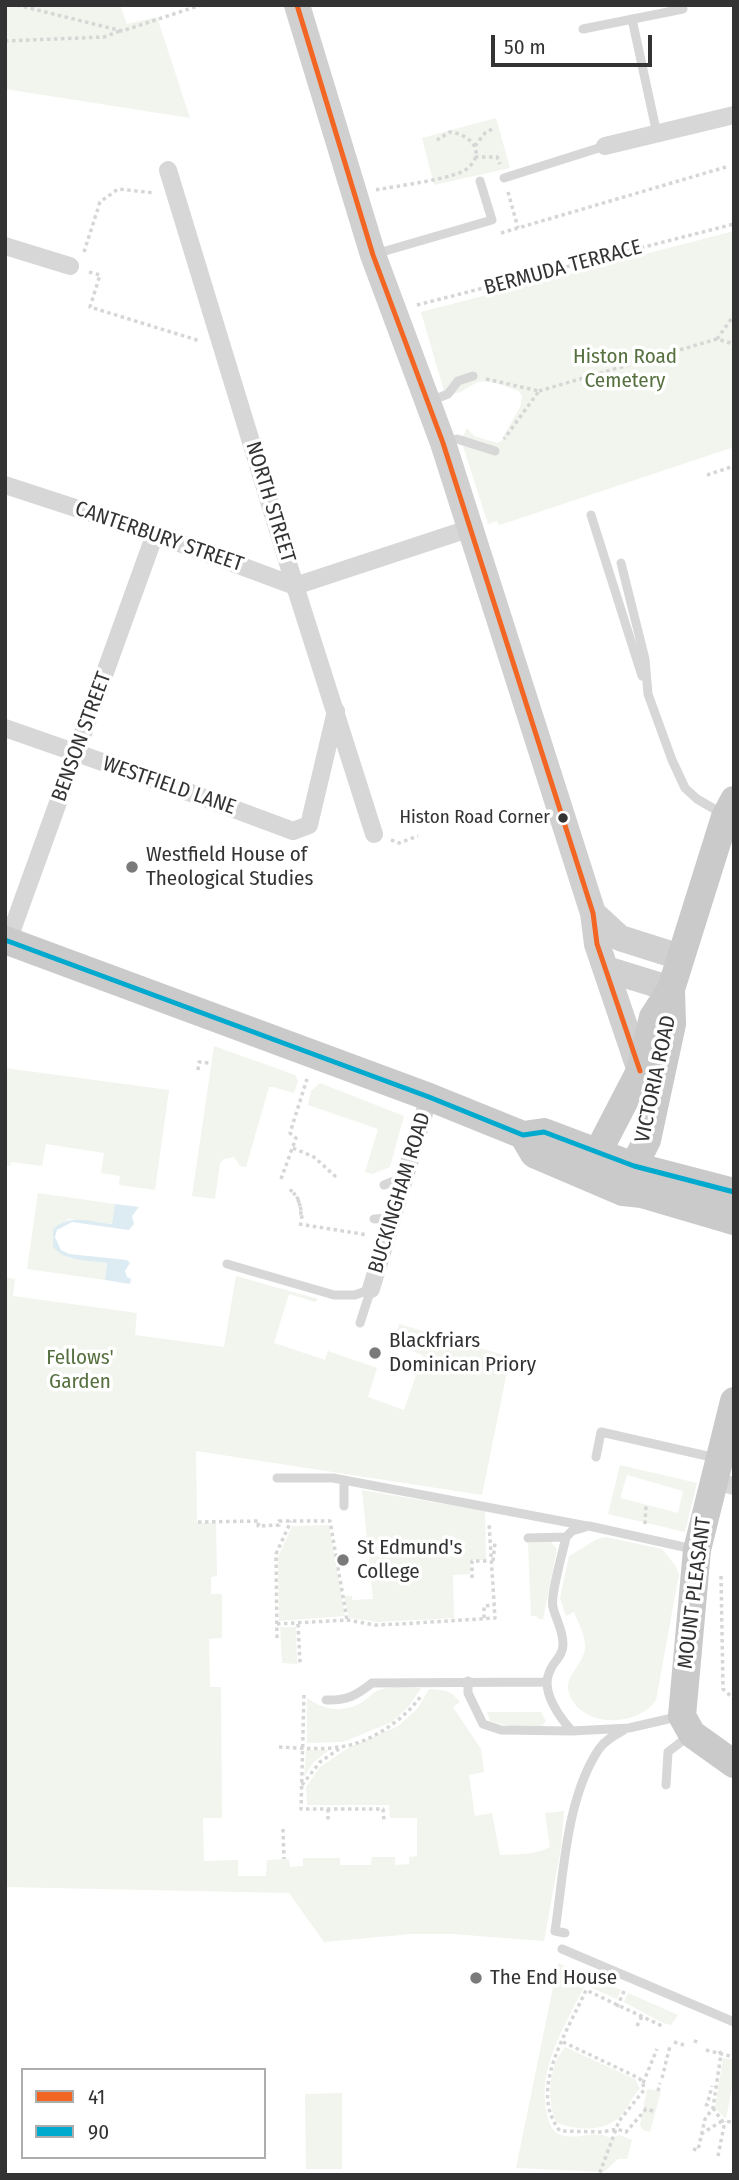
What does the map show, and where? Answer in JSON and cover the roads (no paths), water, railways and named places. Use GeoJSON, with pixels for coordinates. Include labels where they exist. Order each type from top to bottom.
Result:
{"type":"FeatureCollection","features":[{"type":"Feature","properties":{"kind":"main road"},"geometry":{"type":"LineString","coordinates":[[297,5],[373,255],[428,401],[471,528],[593,913],[597,944],[640,1071]]}},
{"type":"Feature","properties":{"kind":"main road","name":"VICTORIA ROAD"},"geometry":{"type":"LineString","coordinates":[[612,1173],[653,1017],[671,989],[729,808]]}},
{"type":"Feature","properties":{"kind":"main road"},"geometry":{"type":"LineString","coordinates":[[593,913],[620,938],[680,957]]}},
{"type":"Feature","properties":{"kind":"main road"},"geometry":{"type":"LineString","coordinates":[[7,940],[429,1097],[523,1135],[544,1132],[646,1195],[734,1221]]}},
{"type":"Feature","properties":{"kind":"main road"},"geometry":{"type":"LineString","coordinates":[[606,969],[671,989]]}},
{"type":"Feature","properties":{"kind":"main road","name":"VICTORIA ROAD"},"geometry":{"type":"LineString","coordinates":[[612,1173],[647,1140],[672,1024],[671,989]]}},
{"type":"Feature","properties":{"kind":"main road"},"geometry":{"type":"LineString","coordinates":[[612,1173],[734,1192]]}},
{"type":"Feature","properties":{"kind":"main road","name":"MOUNT PLEASANT"},"geometry":{"type":"LineString","coordinates":[[687,1725],[696,1550],[721,1475],[734,1401]]}},
{"type":"Feature","properties":{"kind":"main road"},"geometry":{"type":"LineString","coordinates":[[687,1725],[734,1764]]}},
{"type":"Feature","properties":{"kind":"street"},"geometry":{"type":"LineString","coordinates":[[605,146],[734,115]]}},
{"type":"Feature","properties":{"kind":"street","name":"NORTH STREET"},"geometry":{"type":"LineString","coordinates":[[168,170],[373,834]]}},
{"type":"Feature","properties":{"kind":"street"},"geometry":{"type":"LineString","coordinates":[[5,246],[70,266]]}},
{"type":"Feature","properties":{"kind":"street","name":"CANTERBURY STREET"},"geometry":{"type":"LineString","coordinates":[[5,485],[155,534],[295,586]]}},
{"type":"Feature","properties":{"kind":"street"},"geometry":{"type":"LineString","coordinates":[[295,586],[471,528]]}},
{"type":"Feature","properties":{"kind":"street","name":"BENSON STREET"},"geometry":{"type":"LineString","coordinates":[[7,940],[155,534]]}},
{"type":"Feature","properties":{"kind":"street","name":"WESTFIELD LANE"},"geometry":{"type":"LineString","coordinates":[[5,728],[293,831],[309,825],[336,711]]}},
{"type":"Feature","properties":{"kind":"street","name":"BUCKINGHAM ROAD"},"geometry":{"type":"LineString","coordinates":[[371,1289],[383,1219],[404,1178],[429,1097]]}},
{"type":"Feature","properties":{"kind":"lane"},"geometry":{"type":"LineString","coordinates":[[583,29],[683,9]]}},
{"type":"Feature","properties":{"kind":"lane"},"geometry":{"type":"LineString","coordinates":[[632,19],[657,134]]}},
{"type":"Feature","properties":{"kind":"lane"},"geometry":{"type":"LineString","coordinates":[[504,178],[605,146]]}},
{"type":"Feature","properties":{"kind":"lane"},"geometry":{"type":"LineString","coordinates":[[373,255],[492,220],[480,181]]}},
{"type":"Feature","properties":{"kind":"lane"},"geometry":{"type":"LineString","coordinates":[[428,401],[448,394],[458,381],[473,376]]}},
{"type":"Feature","properties":{"kind":"lane"},"geometry":{"type":"LineString","coordinates":[[443,443],[457,439],[495,451]]}},
{"type":"Feature","properties":{"kind":"lane"},"geometry":{"type":"LineString","coordinates":[[591,515],[648,694],[685,788],[696,799],[714,807],[729,808]]}},
{"type":"Feature","properties":{"kind":"lane"},"geometry":{"type":"LineString","coordinates":[[621,563],[645,659],[648,694]]}},
{"type":"Feature","properties":{"kind":"lane"},"geometry":{"type":"LineString","coordinates":[[384,1185],[404,1178]]}},
{"type":"Feature","properties":{"kind":"lane"},"geometry":{"type":"LineString","coordinates":[[227,1264],[334,1295],[355,1295],[371,1289]]}},
{"type":"Feature","properties":{"kind":"lane"},"geometry":{"type":"LineString","coordinates":[[360,1323],[371,1289]]}},
{"type":"Feature","properties":{"kind":"lane"},"geometry":{"type":"LineString","coordinates":[[596,1457],[601,1432],[721,1475]]}},
{"type":"Feature","properties":{"kind":"lane"},"geometry":{"type":"LineString","coordinates":[[277,1478],[344,1480],[589,1526],[696,1550]]}},
{"type":"Feature","properties":{"kind":"lane"},"geometry":{"type":"LineString","coordinates":[[344,1480],[344,1506]]}},
{"type":"Feature","properties":{"kind":"lane"},"geometry":{"type":"LineString","coordinates":[[572,1731],[552,1704],[547,1682],[549,1673],[562,1655],[563,1646],[562,1629],[552,1605],[566,1537],[572,1531],[589,1526]]}},
{"type":"Feature","properties":{"kind":"lane"},"geometry":{"type":"LineString","coordinates":[[528,1538],[566,1537]]}},
{"type":"Feature","properties":{"kind":"lane"},"geometry":{"type":"LineString","coordinates":[[468,1681],[468,1693],[483,1724],[501,1730],[572,1731],[687,1725]]}},
{"type":"Feature","properties":{"kind":"lane"},"geometry":{"type":"LineString","coordinates":[[327,1700],[354,1698],[372,1683],[547,1682]]}},
{"type":"Feature","properties":{"kind":"lane"},"geometry":{"type":"LineString","coordinates":[[666,1785],[668,1752],[687,1725]]}},
{"type":"Feature","properties":{"kind":"lane"},"geometry":{"type":"LineString","coordinates":[[565,1933],[555,1931],[577,1798],[599,1748],[614,1735],[629,1728]]}},
{"type":"Feature","properties":{"kind":"lane"},"geometry":{"type":"LineString","coordinates":[[562,1949],[734,2022]]}},
{"type":"Feature","properties":{"kind":"place","name":"Histon Road Corner"},"geometry":{"type":"Point","coordinates":[563,818]}},
{"type":"Feature","properties":{"kind":"place","name":"Westfield House of Theological Studies"},"geometry":{"type":"Point","coordinates":[132,867]}},
{"type":"Feature","properties":{"kind":"place","name":"Blackfriars Dominican Priory"},"geometry":{"type":"Point","coordinates":[375,1353]}},
{"type":"Feature","properties":{"kind":"place","name":"St Edmund's College"},"geometry":{"type":"Point","coordinates":[343,1560]}},
{"type":"Feature","properties":{"kind":"place","name":"The End House"},"geometry":{"type":"Point","coordinates":[476,1978]}},
{"type":"Feature","properties":{"kind":"park label","name":"Histon Road Cemetery"},"geometry":{"type":"Point","coordinates":[625,369]}},
{"type":"Feature","properties":{"kind":"park label","name":"Fellows' Garden"},"geometry":{"type":"Point","coordinates":[80,1370]}}]}
